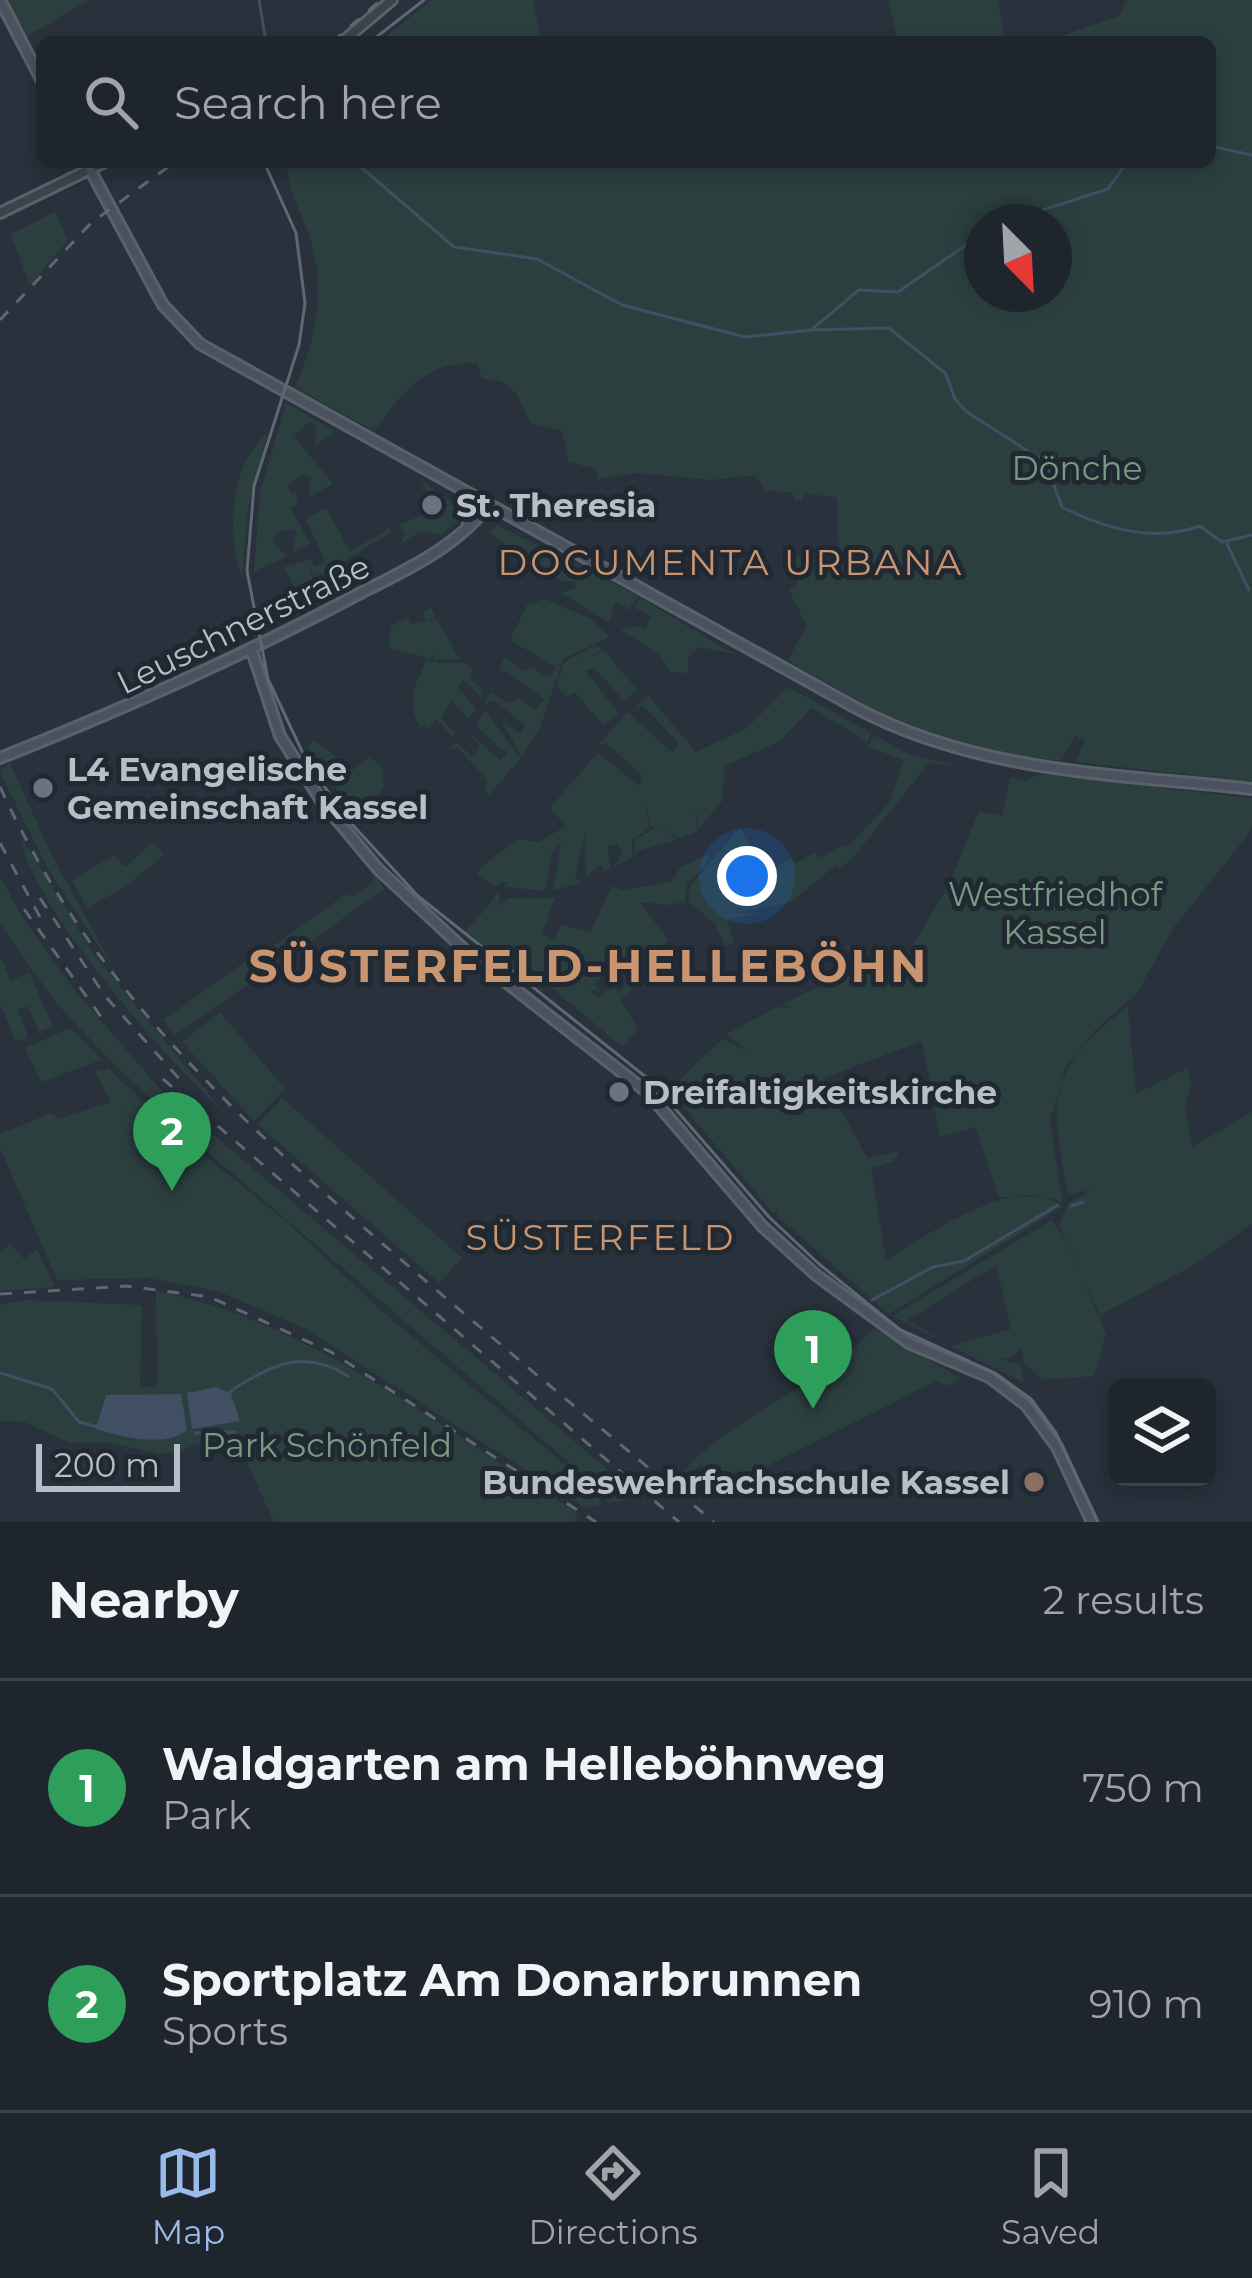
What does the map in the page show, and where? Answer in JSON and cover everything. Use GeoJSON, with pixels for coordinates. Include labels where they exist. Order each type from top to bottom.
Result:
{"type":"FeatureCollection","features":[{"type":"Feature","properties":{"kind":"main road"},"geometry":{"type":"LineString","coordinates":[[0,0],[36,69]]}},
{"type":"Feature","properties":{"kind":"main road"},"geometry":{"type":"LineString","coordinates":[[90,168],[163,305],[190,336],[904,733],[982,758],[1252,789]]}},
{"type":"Feature","properties":{"kind":"main road"},"geometry":{"type":"LineString","coordinates":[[460,489],[472,506],[463,531]]}},
{"type":"Feature","properties":{"kind":"main road","name":"Leuschnerstraße"},"geometry":{"type":"LineString","coordinates":[[0,758],[134,706],[391,578],[463,531],[489,503]]}},
{"type":"Feature","properties":{"kind":"main road"},"geometry":{"type":"LineString","coordinates":[[249,652],[291,754],[378,869],[466,952],[647,1092],[762,1226],[816,1275],[909,1343],[988,1377],[1026,1405],[1051,1435],[1092,1522]]}},
{"type":"Feature","properties":{"kind":"street"},"geometry":{"type":"LineString","coordinates":[[349,36],[392,0]]}},
{"type":"Feature","properties":{"kind":"street"},"geometry":{"type":"LineString","coordinates":[[0,213],[82,168]]}},
{"type":"Feature","properties":{"kind":"green space"},"geometry":{"type":"Polygon","coordinates":[[[5,0],[89,0],[28,36],[5,0]]]}},
{"type":"Feature","properties":{"kind":"green space"},"geometry":{"type":"Polygon","coordinates":[[[432,0],[533,0],[541,36],[386,36],[432,0]]]}},
{"type":"Feature","properties":{"kind":"green space"},"geometry":{"type":"Polygon","coordinates":[[[888,0],[998,0],[1004,36],[897,36],[888,0]]]}},
{"type":"Feature","properties":{"kind":"green space","name":"Dönche"},"geometry":{"type":"Polygon","coordinates":[[[1126,0],[1252,0],[1252,782],[1076,762],[1085,740],[1075,736],[1061,761],[970,750],[901,725],[792,663],[788,659],[807,626],[789,590],[801,579],[790,557],[822,554],[829,563],[839,559],[837,498],[804,493],[802,500],[794,500],[792,492],[765,491],[755,475],[710,480],[635,473],[598,479],[597,470],[568,461],[562,431],[531,423],[510,387],[482,379],[477,363],[429,373],[406,392],[374,431],[295,387],[313,333],[318,280],[287,168],[1216,168],[1216,36],[1061,36],[1120,16],[1126,0]]]}},
{"type":"Feature","properties":{"kind":"green space"},"geometry":{"type":"Polygon","coordinates":[[[55,212],[68,240],[30,286],[11,234],[55,212]]]}},
{"type":"Feature","properties":{"kind":"green space"},"geometry":{"type":"Polygon","coordinates":[[[286,403],[336,432],[314,446],[317,425],[308,423],[294,436],[333,484],[308,498],[311,477],[302,475],[288,486],[291,493],[296,491],[297,504],[291,508],[310,544],[293,553],[296,530],[281,530],[272,541],[287,556],[254,572],[260,493],[286,403]]]}},
{"type":"Feature","properties":{"kind":"green space"},"geometry":{"type":"Polygon","coordinates":[[[267,433],[248,509],[242,578],[234,540],[235,500],[245,463],[267,433]]]}},
{"type":"Feature","properties":{"kind":"green space"},"geometry":{"type":"Polygon","coordinates":[[[420,479],[466,512],[442,535],[420,531],[400,545],[405,534],[398,525],[437,509],[420,479]]]}},
{"type":"Feature","properties":{"kind":"green space"},"geometry":{"type":"Polygon","coordinates":[[[326,508],[350,551],[387,530],[388,524],[391,533],[343,561],[365,585],[354,582],[340,595],[330,572],[315,577],[309,568],[317,596],[304,607],[284,567],[311,559],[315,567],[324,563],[329,571],[306,519],[326,508]]]}},
{"type":"Feature","properties":{"kind":"green space"},"geometry":{"type":"Polygon","coordinates":[[[497,525],[639,596],[624,614],[626,608],[615,602],[609,622],[560,593],[576,588],[575,581],[561,582],[489,533],[497,525]]]}},
{"type":"Feature","properties":{"kind":"green space"},"geometry":{"type":"Polygon","coordinates":[[[641,598],[734,654],[698,647],[688,658],[688,673],[671,672],[658,653],[620,630],[639,626],[645,631],[651,616],[635,608],[641,598]]]}},
{"type":"Feature","properties":{"kind":"green space"},"geometry":{"type":"Polygon","coordinates":[[[545,599],[591,619],[609,637],[563,659],[541,726],[522,757],[502,722],[520,733],[525,725],[493,700],[484,705],[490,692],[509,704],[518,698],[536,710],[544,699],[506,671],[499,672],[504,656],[523,672],[531,667],[550,678],[556,667],[510,640],[527,605],[545,599]]]}},
{"type":"Feature","properties":{"kind":"green space"},"geometry":{"type":"Polygon","coordinates":[[[431,608],[435,616],[428,621],[436,619],[460,659],[433,660],[434,652],[430,659],[388,647],[391,626],[407,617],[411,624],[426,621],[422,613],[431,608]]]}},
{"type":"Feature","properties":{"kind":"green space"},"geometry":{"type":"Polygon","coordinates":[[[597,645],[602,649],[590,658],[604,651],[637,689],[624,701],[595,668],[585,670],[618,713],[603,725],[574,692],[567,697],[556,685],[565,661],[576,656],[581,663],[577,655],[597,645]]]}},
{"type":"Feature","properties":{"kind":"green space"},"geometry":{"type":"Polygon","coordinates":[[[426,661],[465,663],[474,671],[470,678],[484,691],[480,696],[463,680],[457,687],[477,709],[468,719],[452,701],[441,719],[455,733],[445,743],[451,735],[436,719],[429,728],[420,726],[413,709],[413,694],[426,661]]]}},
{"type":"Feature","properties":{"kind":"green space"},"geometry":{"type":"Polygon","coordinates":[[[788,687],[871,733],[867,742],[812,708],[779,742],[724,766],[723,800],[699,828],[695,804],[697,832],[680,838],[668,830],[677,840],[634,852],[635,840],[660,825],[651,827],[644,800],[649,828],[632,840],[632,857],[613,867],[622,854],[617,844],[608,846],[610,869],[604,871],[601,863],[586,877],[585,833],[575,876],[582,883],[553,890],[561,844],[552,852],[545,891],[500,886],[508,885],[504,881],[495,886],[477,875],[519,839],[539,842],[566,826],[550,808],[598,752],[639,786],[642,775],[606,743],[597,747],[627,712],[673,753],[678,742],[642,705],[632,711],[648,695],[696,752],[747,728],[788,687]]]}},
{"type":"Feature","properties":{"kind":"green space"},"geometry":{"type":"Polygon","coordinates":[[[486,710],[520,759],[489,795],[483,788],[488,781],[457,747],[447,750],[457,743],[472,756],[480,747],[469,733],[500,760],[507,754],[475,725],[486,710]]]}},
{"type":"Feature","properties":{"kind":"green space"},"geometry":{"type":"Polygon","coordinates":[[[874,735],[910,755],[960,766],[929,763],[851,860],[837,869],[837,864],[790,903],[734,913],[763,912],[727,920],[735,944],[725,946],[715,924],[688,901],[691,885],[740,827],[764,874],[791,858],[796,863],[814,853],[820,858],[841,845],[848,847],[889,803],[904,760],[868,747],[874,735]]]}},
{"type":"Feature","properties":{"kind":"green space"},"geometry":{"type":"Polygon","coordinates":[[[314,740],[353,770],[369,757],[382,766],[384,787],[370,804],[354,812],[307,747],[314,740]]]}},
{"type":"Feature","properties":{"kind":"green space"},"geometry":{"type":"Polygon","coordinates":[[[10,763],[51,853],[118,976],[47,867],[0,772],[10,763]]]}},
{"type":"Feature","properties":{"kind":"green space","name":"Westfriedhof Kassel"},"geometry":{"type":"Polygon","coordinates":[[[1039,774],[1252,798],[1252,827],[1246,837],[1174,927],[1137,993],[1095,1030],[1066,1067],[1050,1121],[1063,1203],[1044,1197],[1062,1207],[889,1314],[776,1215],[779,1209],[773,1213],[669,1090],[722,1039],[748,1051],[726,1034],[778,1007],[792,1008],[781,1005],[856,968],[844,943],[894,977],[948,886],[979,811],[1002,816],[1010,777],[1026,781],[1039,774]],[[922,1041],[824,1078],[867,1158],[899,1151],[894,1161],[871,1168],[886,1260],[947,1223],[1016,1197],[999,1197],[975,1127],[940,1137],[922,1041]]]}},
{"type":"Feature","properties":{"kind":"green space"},"geometry":{"type":"Polygon","coordinates":[[[21,837],[95,956],[224,1112],[105,982],[48,900],[29,865],[21,837]]]}},
{"type":"Feature","properties":{"kind":"green space"},"geometry":{"type":"Polygon","coordinates":[[[153,842],[164,855],[125,887],[87,908],[72,880],[114,855],[125,867],[153,842]]]}},
{"type":"Feature","properties":{"kind":"green space"},"geometry":{"type":"Polygon","coordinates":[[[709,853],[706,865],[687,883],[685,901],[669,905],[639,902],[669,940],[617,981],[609,972],[594,983],[600,992],[589,990],[598,997],[614,987],[619,992],[647,961],[653,967],[621,1000],[638,1029],[623,1047],[527,970],[499,954],[527,972],[547,994],[464,933],[495,898],[494,893],[500,895],[498,906],[508,898],[555,898],[542,934],[554,940],[561,924],[590,933],[612,886],[622,890],[670,882],[680,868],[709,853]]]}},
{"type":"Feature","properties":{"kind":"green space"},"geometry":{"type":"Polygon","coordinates":[[[374,872],[384,889],[279,964],[272,965],[262,954],[346,894],[352,897],[372,883],[374,872]]]}},
{"type":"Feature","properties":{"kind":"green space"},"geometry":{"type":"Polygon","coordinates":[[[0,876],[21,915],[76,992],[163,1092],[640,1497],[608,1503],[593,1483],[204,1149],[110,1060],[56,1003],[0,924],[0,876]]]}},
{"type":"Feature","properties":{"kind":"green space"},"geometry":{"type":"Polygon","coordinates":[[[0,956],[11,980],[29,973],[53,1026],[39,1032],[28,1006],[18,1009],[28,1037],[16,1042],[0,1004],[0,956]]]}},
{"type":"Feature","properties":{"kind":"green space"},"geometry":{"type":"Polygon","coordinates":[[[253,956],[263,974],[175,1035],[163,1020],[253,956]]]}},
{"type":"Feature","properties":{"kind":"green space"},"geometry":{"type":"Polygon","coordinates":[[[1128,1007],[1136,1094],[1188,1068],[1191,1085],[1185,1105],[1192,1147],[1252,1112],[1252,1224],[1187,1269],[1100,1315],[1059,1226],[1068,1203],[1092,1190],[1068,1194],[1057,1110],[1068,1068],[1101,1028],[1128,1007]]]}},
{"type":"Feature","properties":{"kind":"green space"},"geometry":{"type":"Polygon","coordinates":[[[220,1012],[285,1089],[254,1121],[182,1042],[220,1012]]]}},
{"type":"Feature","properties":{"kind":"green space"},"geometry":{"type":"Polygon","coordinates":[[[70,1028],[102,1060],[41,1082],[25,1048],[70,1028]]]}},
{"type":"Feature","properties":{"kind":"green space"},"geometry":{"type":"Polygon","coordinates":[[[108,1068],[183,1139],[286,1221],[392,1320],[589,1485],[603,1504],[585,1508],[304,1328],[220,1292],[149,1278],[57,1280],[0,1148],[0,1134],[51,1113],[60,1119],[111,1102],[95,1072],[108,1068]]]}},
{"type":"Feature","properties":{"kind":"green space"},"geometry":{"type":"Polygon","coordinates":[[[282,1098],[462,1258],[439,1283],[257,1124],[282,1098]]]}},
{"type":"Feature","properties":{"kind":"green space"},"geometry":{"type":"Polygon","coordinates":[[[1052,1220],[1072,1252],[1106,1334],[1094,1376],[1043,1380],[1025,1364],[1021,1348],[1012,1358],[999,1359],[1021,1365],[1024,1383],[951,1346],[1011,1329],[996,1265],[908,1320],[950,1346],[892,1316],[1052,1220]]]}},
{"type":"Feature","properties":{"kind":"green space"},"geometry":{"type":"Polygon","coordinates":[[[10,1244],[24,1259],[37,1249],[55,1287],[0,1291],[0,1253],[10,1244]]]}},
{"type":"Feature","properties":{"kind":"green space","name":"Park Schönfeld"},"geometry":{"type":"Polygon","coordinates":[[[156,1291],[214,1306],[323,1353],[578,1513],[574,1522],[274,1522],[236,1438],[195,1444],[179,1453],[156,1453],[110,1443],[71,1443],[24,1422],[0,1421],[0,1305],[24,1300],[142,1305],[140,1387],[157,1387],[156,1291]]]}},
{"type":"Feature","properties":{"kind":"green space"},"geometry":{"type":"Polygon","coordinates":[[[874,1328],[960,1378],[948,1386],[936,1381],[743,1478],[740,1471],[726,1476],[724,1470],[710,1483],[701,1465],[682,1475],[717,1441],[828,1367],[874,1328]]]}},
{"type":"Feature","properties":{"kind":"water"},"geometry":{"type":"Polygon","coordinates":[[[217,1387],[227,1392],[236,1387],[231,1394],[240,1421],[192,1429],[187,1393],[217,1387]]]}},
{"type":"Feature","properties":{"kind":"water"},"geometry":{"type":"Polygon","coordinates":[[[181,1394],[187,1430],[178,1435],[143,1439],[96,1429],[106,1395],[181,1394]]]}},
{"type":"Feature","properties":{"kind":"waterway"},"geometry":{"type":"LineString","coordinates":[[259,0],[265,36]]}},
{"type":"Feature","properties":{"kind":"waterway"},"geometry":{"type":"LineString","coordinates":[[1216,147],[1252,155]]}},
{"type":"Feature","properties":{"kind":"waterway"},"geometry":{"type":"LineString","coordinates":[[362,168],[454,247],[537,259],[622,305],[745,337],[811,330],[859,290],[898,292],[964,246]]}},
{"type":"Feature","properties":{"kind":"waterway"},"geometry":{"type":"LineString","coordinates":[[1061,204],[1108,189],[1123,168]]}},
{"type":"Feature","properties":{"kind":"waterway"},"geometry":{"type":"LineString","coordinates":[[811,330],[889,328],[946,374],[955,399],[967,412],[1045,462],[1062,507],[1078,515],[1147,533],[1200,526],[1222,542],[1252,535]]}},
{"type":"Feature","properties":{"kind":"waterway"},"geometry":{"type":"LineString","coordinates":[[1227,544],[1249,590]]}},
{"type":"Feature","properties":{"kind":"waterway"},"geometry":{"type":"LineString","coordinates":[[1071,1206],[1083,1202]]}},
{"type":"Feature","properties":{"kind":"waterway"},"geometry":{"type":"LineString","coordinates":[[872,1300],[933,1267],[964,1261],[1058,1205]]}},
{"type":"Feature","properties":{"kind":"waterway"},"geometry":{"type":"LineString","coordinates":[[235,1388],[291,1362],[318,1363],[348,1376]]}},
{"type":"Feature","properties":{"kind":"waterway"},"geometry":{"type":"LineString","coordinates":[[0,1373],[52,1389],[79,1422],[98,1427]]}},
{"type":"Feature","properties":{"kind":"waterway"},"geometry":{"type":"LineString","coordinates":[[195,1433],[235,1432]]}},
{"type":"Feature","properties":{"kind":"tram line"},"geometry":{"type":"LineString","coordinates":[[378,36],[424,0]]}},
{"type":"Feature","properties":{"kind":"tram line"},"geometry":{"type":"LineString","coordinates":[[267,168],[296,233],[305,303],[299,345],[254,486],[247,571],[268,679],[308,764],[349,821],[418,896],[651,1081],[769,1217],[819,1264],[899,1329],[995,1373],[1031,1399],[1056,1433],[1098,1522]]}},
{"type":"Feature","properties":{"kind":"railway"},"geometry":{"type":"LineString","coordinates":[[339,36],[381,0]]}},
{"type":"Feature","properties":{"kind":"railway"},"geometry":{"type":"LineString","coordinates":[[0,320],[91,223],[167,168]]}},
{"type":"Feature","properties":{"kind":"railway"},"geometry":{"type":"LineString","coordinates":[[0,787],[78,925],[123,987],[225,1100],[398,1257],[714,1522]]}},
{"type":"Feature","properties":{"kind":"railway"},"geometry":{"type":"LineString","coordinates":[[0,843],[40,917]]}},
{"type":"Feature","properties":{"kind":"railway"},"geometry":{"type":"LineString","coordinates":[[40,898],[105,996],[183,1083]]}},
{"type":"Feature","properties":{"kind":"railway"},"geometry":{"type":"LineString","coordinates":[[24,909],[104,1021]]}},
{"type":"Feature","properties":{"kind":"railway"},"geometry":{"type":"LineString","coordinates":[[163,1079],[679,1522]]}},
{"type":"Feature","properties":{"kind":"railway"},"geometry":{"type":"LineString","coordinates":[[0,1294],[126,1286],[210,1297],[331,1352],[596,1522]]}},
{"type":"Feature","properties":{"kind":"place","name":"St. Theresia"},"geometry":{"type":"Point","coordinates":[432,505]}},
{"type":"Feature","properties":{"kind":"place","name":"L4 Evangelische Gemeinschaft Kassel"},"geometry":{"type":"Point","coordinates":[43,788]}},
{"type":"Feature","properties":{"kind":"place","name":"Dreifaltigkeitskirche"},"geometry":{"type":"Point","coordinates":[619,1092]}},
{"type":"Feature","properties":{"kind":"place","name":"Sportplatz Am Donarbrunnen"},"geometry":{"type":"Point","coordinates":[172,1191]}},
{"type":"Feature","properties":{"kind":"place","name":"Waldgarten am Helleböhnweg"},"geometry":{"type":"Point","coordinates":[813,1409]}},
{"type":"Feature","properties":{"kind":"place","name":"Bundeswehrfachschule Kassel"},"geometry":{"type":"Point","coordinates":[1034,1482]}},
{"type":"Feature","properties":{"kind":"district","name":"DOCUMENTA URBANA"},"geometry":{"type":"Point","coordinates":[731,562]}},
{"type":"Feature","properties":{"kind":"district","name":"SÜSTERFELD-HELLEBÖHN"},"geometry":{"type":"Point","coordinates":[589,966]}},
{"type":"Feature","properties":{"kind":"district","name":"SÜSTERFELD"},"geometry":{"type":"Point","coordinates":[601,1237]}}]}
